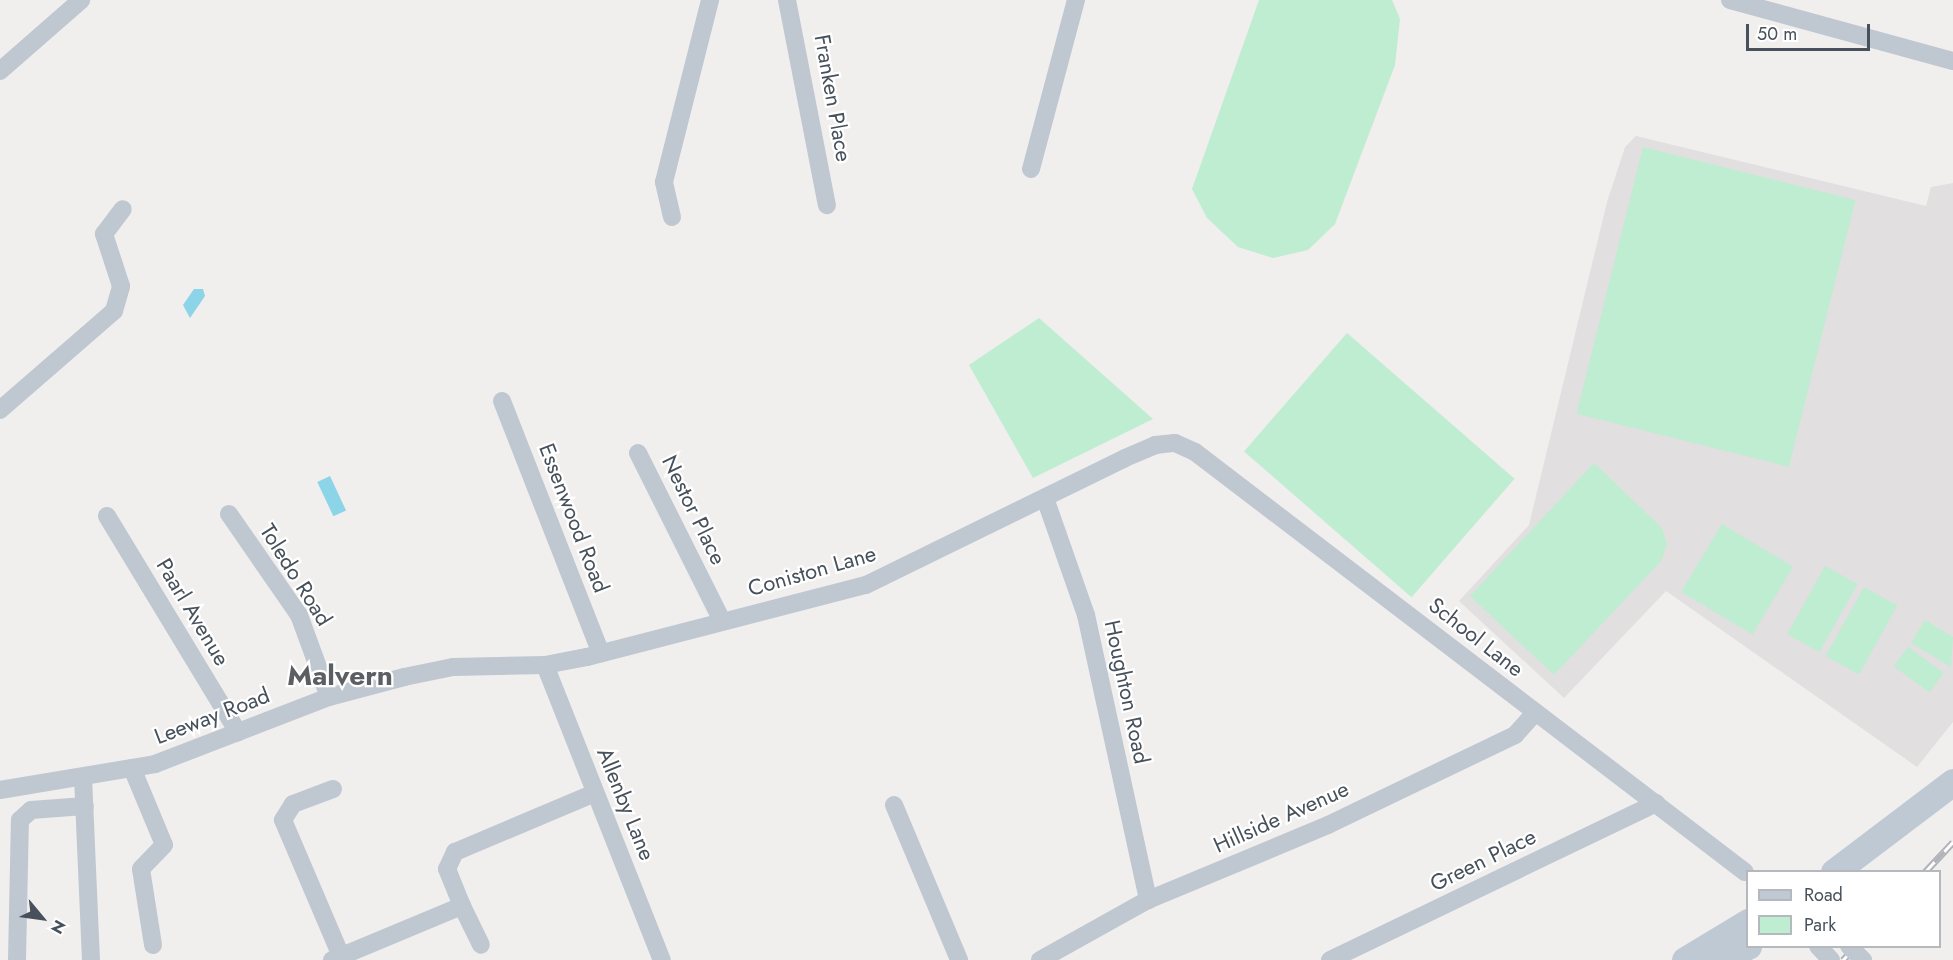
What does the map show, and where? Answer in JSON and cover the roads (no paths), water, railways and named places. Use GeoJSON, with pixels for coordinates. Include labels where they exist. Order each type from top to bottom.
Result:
{"type":"FeatureCollection","features":[{"type":"Feature","properties":{"kind":"main road"},"geometry":{"type":"LineString","coordinates":[[1837,870],[1953,782]]}},
{"type":"Feature","properties":{"kind":"main road"},"geometry":{"type":"LineString","coordinates":[[1867,870],[1953,782]]}},
{"type":"Feature","properties":{"kind":"main road"},"geometry":{"type":"LineString","coordinates":[[1685,960],[1746,923]]}},
{"type":"Feature","properties":{"kind":"main road"},"geometry":{"type":"LineString","coordinates":[[1715,960],[1746,947]]}},
{"type":"Feature","properties":{"kind":"street"},"geometry":{"type":"LineString","coordinates":[[0,71],[81,0]]}},
{"type":"Feature","properties":{"kind":"street"},"geometry":{"type":"LineString","coordinates":[[672,217],[664,182],[710,0]]}},
{"type":"Feature","properties":{"kind":"street","name":"Franken Place"},"geometry":{"type":"LineString","coordinates":[[787,0],[827,205]]}},
{"type":"Feature","properties":{"kind":"street"},"geometry":{"type":"LineString","coordinates":[[1031,169],[1076,0]]}},
{"type":"Feature","properties":{"kind":"street"},"geometry":{"type":"LineString","coordinates":[[1730,0],[1953,61]]}},
{"type":"Feature","properties":{"kind":"street"},"geometry":{"type":"LineString","coordinates":[[0,411],[114,311],[121,286],[104,234],[123,209]]}},
{"type":"Feature","properties":{"kind":"street","name":"Essenwood Road"},"geometry":{"type":"LineString","coordinates":[[502,401],[601,653]]}},
{"type":"Feature","properties":{"kind":"street","name":"Coniston Lane"},"geometry":{"type":"LineString","coordinates":[[545,665],[601,653],[866,585],[1155,445],[1176,444]]}},
{"type":"Feature","properties":{"kind":"street","name":"School Lane"},"geometry":{"type":"LineString","coordinates":[[1176,444],[1195,452],[1745,872]]}},
{"type":"Feature","properties":{"kind":"street","name":"Nestor Place"},"geometry":{"type":"LineString","coordinates":[[638,453],[722,621]]}},
{"type":"Feature","properties":{"kind":"street","name":"Houghton Road"},"geometry":{"type":"LineString","coordinates":[[1045,498],[1086,615],[1148,900]]}},
{"type":"Feature","properties":{"kind":"street","name":"Toledo Road"},"geometry":{"type":"LineString","coordinates":[[229,514],[298,615],[329,697]]}},
{"type":"Feature","properties":{"kind":"street","name":"Paarl Avenue"},"geometry":{"type":"LineString","coordinates":[[107,516],[238,732]]}},
{"type":"Feature","properties":{"kind":"street","name":"Leeway Road"},"geometry":{"type":"LineString","coordinates":[[0,790],[132,768],[238,732],[329,697],[453,667],[545,665]]}},
{"type":"Feature","properties":{"kind":"street","name":"Allenby Lane"},"geometry":{"type":"LineString","coordinates":[[545,665],[662,960]]}},
{"type":"Feature","properties":{"kind":"street","name":"Hillside Avenue"},"geometry":{"type":"LineString","coordinates":[[1050,957],[1148,900],[1328,825],[1515,735],[1535,713]]}},
{"type":"Feature","properties":{"kind":"street"},"geometry":{"type":"LineString","coordinates":[[132,768],[164,845],[141,869],[153,945]]}},
{"type":"Feature","properties":{"kind":"street"},"geometry":{"type":"LineString","coordinates":[[82,777],[86,806],[92,960]]}},
{"type":"Feature","properties":{"kind":"street"},"geometry":{"type":"LineString","coordinates":[[333,789],[293,804],[283,820],[337,958],[462,906]]}},
{"type":"Feature","properties":{"kind":"street"},"geometry":{"type":"LineString","coordinates":[[481,945],[447,869],[451,855],[595,793]]}},
{"type":"Feature","properties":{"kind":"street","name":"Green Place"},"geometry":{"type":"LineString","coordinates":[[1330,960],[1656,803]]}},
{"type":"Feature","properties":{"kind":"street"},"geometry":{"type":"LineString","coordinates":[[894,805],[959,960]]}},
{"type":"Feature","properties":{"kind":"street"},"geometry":{"type":"LineString","coordinates":[[17,960],[20,820],[31,810],[86,806]]}},
{"type":"Feature","properties":{"kind":"street"},"geometry":{"type":"LineString","coordinates":[[1820,948],[1831,960]]}},
{"type":"Feature","properties":{"kind":"street"},"geometry":{"type":"LineString","coordinates":[[1851,948],[1863,960]]}},
{"type":"Feature","properties":{"kind":"water"},"geometry":{"type":"Polygon","coordinates":[[[194,289],[203,289],[205,296],[190,318],[183,305],[194,289]]]}},
{"type":"Feature","properties":{"kind":"water"},"geometry":{"type":"Polygon","coordinates":[[[330,476],[346,510],[333,516],[317,482],[330,476]]]}},
{"type":"Feature","properties":{"kind":"railway"},"geometry":{"type":"LineString","coordinates":[[1927,870],[1953,842]]}},
{"type":"Feature","properties":{"kind":"railway"},"geometry":{"type":"LineString","coordinates":[[1843,960],[1854,948]]}},
{"type":"Feature","properties":{"kind":"district","name":"Malvern"},"geometry":{"type":"Point","coordinates":[340,676]}}]}
